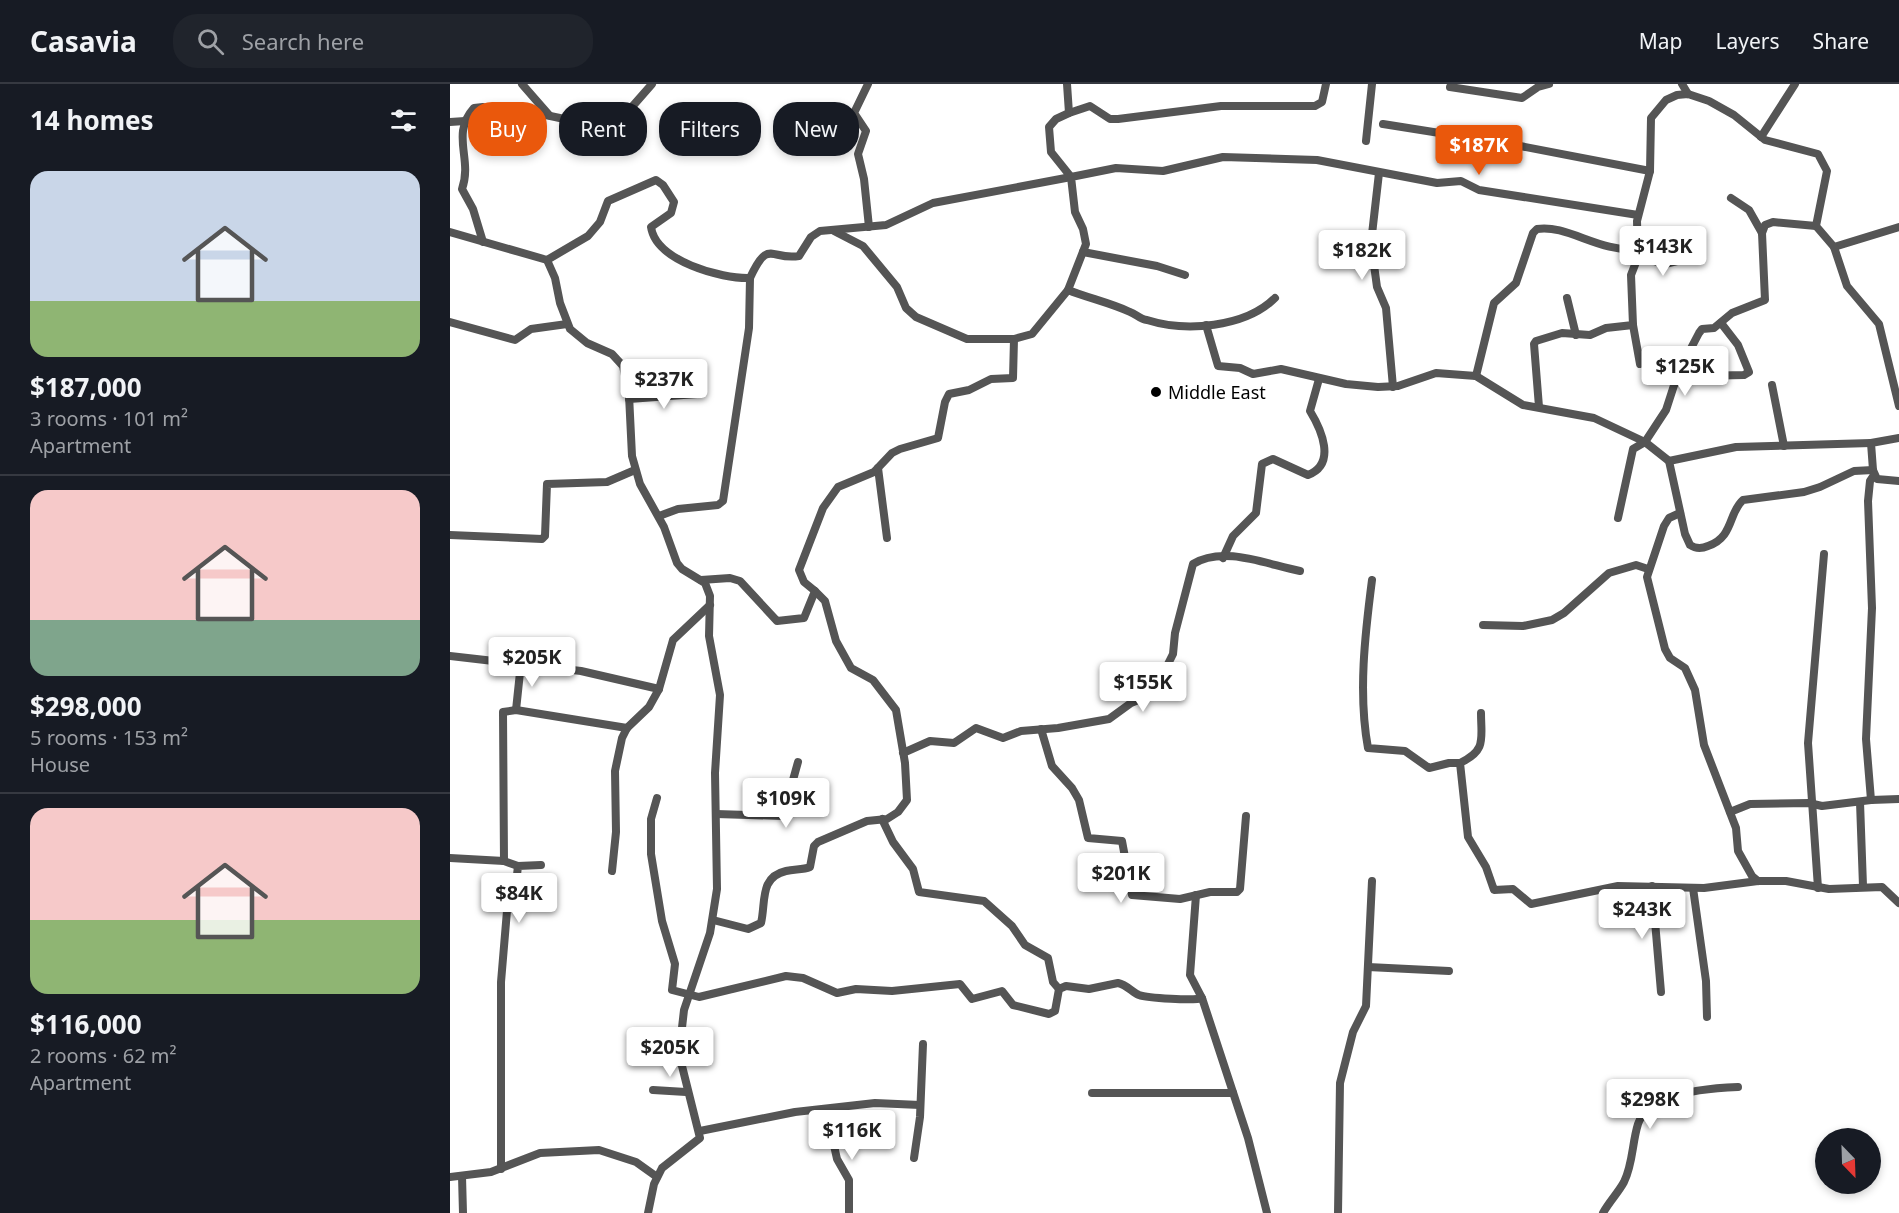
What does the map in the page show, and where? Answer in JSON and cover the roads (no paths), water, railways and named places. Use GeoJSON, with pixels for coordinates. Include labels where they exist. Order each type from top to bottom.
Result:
{"type":"FeatureCollection","features":[{"type":"Feature","properties":{"kind":"street"},"geometry":{"type":"LineString","coordinates":[[522,84],[549,115]]}},
{"type":"Feature","properties":{"kind":"street"},"geometry":{"type":"LineString","coordinates":[[483,242],[472,209],[462,189],[466,171],[461,130],[474,108],[479,106],[501,123],[525,113],[549,115],[616,129],[623,125],[632,108],[652,84]]}},
{"type":"Feature","properties":{"kind":"street"},"geometry":{"type":"LineString","coordinates":[[868,84],[854,113],[866,131],[858,154],[864,179],[870,227]]}},
{"type":"Feature","properties":{"kind":"street"},"geometry":{"type":"LineString","coordinates":[[1067,84],[1069,113]]}},
{"type":"Feature","properties":{"kind":"street"},"geometry":{"type":"LineString","coordinates":[[834,231],[863,246],[897,286],[906,308],[916,317],[966,339],[1014,339],[1032,334],[1068,290],[1083,252],[1085,237],[1075,212],[1071,177],[1051,152],[1049,127],[1056,119],[1090,106],[1110,119],[1228,106],[1315,106],[1322,102],[1326,84]]}},
{"type":"Feature","properties":{"kind":"street"},"geometry":{"type":"LineString","coordinates":[[1366,141],[1372,84]]}},
{"type":"Feature","properties":{"kind":"street"},"geometry":{"type":"LineString","coordinates":[[1450,87],[1522,98],[1538,87],[1549,84]]}},
{"type":"Feature","properties":{"kind":"street"},"geometry":{"type":"LineString","coordinates":[[1681,84],[1688,94]]}},
{"type":"Feature","properties":{"kind":"street"},"geometry":{"type":"LineString","coordinates":[[1677,95],[1681,84]]}},
{"type":"Feature","properties":{"kind":"street"},"geometry":{"type":"LineString","coordinates":[[1761,136],[1795,84]]}},
{"type":"Feature","properties":{"kind":"street"},"geometry":{"type":"LineString","coordinates":[[1640,364],[1633,325],[1631,275],[1638,253],[1638,215],[1650,171],[1651,118],[1660,104],[1677,95],[1688,94],[1722,106],[1761,136],[1790,148],[1814,151],[1822,158],[1827,171],[1816,226]]}},
{"type":"Feature","properties":{"kind":"street"},"geometry":{"type":"LineString","coordinates":[[450,122],[465,121]]}},
{"type":"Feature","properties":{"kind":"street"},"geometry":{"type":"LineString","coordinates":[[1383,124],[1465,139],[1515,145],[1650,171]]}},
{"type":"Feature","properties":{"kind":"street"},"geometry":{"type":"LineString","coordinates":[[659,516],[678,509],[718,505],[723,501],[749,327],[750,278],[764,256],[769,253],[796,256],[801,254],[815,233],[886,225],[933,203],[1116,168],[1163,171],[1222,157],[1317,160],[1437,183],[1461,181],[1479,190],[1638,215]]}},
{"type":"Feature","properties":{"kind":"street"},"geometry":{"type":"LineString","coordinates":[[1379,173],[1371,243],[1377,287],[1386,308],[1393,387]]}},
{"type":"Feature","properties":{"kind":"street"},"geometry":{"type":"LineString","coordinates":[[450,232],[547,260],[595,229],[608,201],[656,180],[663,185],[674,202],[671,213],[651,227],[657,243],[685,263],[738,278],[750,278]]}},
{"type":"Feature","properties":{"kind":"street"},"geometry":{"type":"LineString","coordinates":[[1731,198],[1749,210],[1762,233]]}},
{"type":"Feature","properties":{"kind":"street"},"geometry":{"type":"LineString","coordinates":[[1618,518],[1634,448],[1645,442],[1666,410],[1701,330],[1714,328],[1732,313],[1766,300],[1762,233],[1765,225],[1773,222],[1816,226],[1834,247],[1847,286],[1880,326],[1899,406]]}},
{"type":"Feature","properties":{"kind":"street"},"geometry":{"type":"LineString","coordinates":[[1834,247],[1899,227]]}},
{"type":"Feature","properties":{"kind":"street"},"geometry":{"type":"LineString","coordinates":[[1476,376],[1494,303],[1516,283],[1533,233],[1537,230],[1570,234],[1606,248],[1638,253],[1665,264],[1689,258]]}},
{"type":"Feature","properties":{"kind":"street"},"geometry":{"type":"LineString","coordinates":[[1083,252],[1157,266],[1185,274]]}},
{"type":"Feature","properties":{"kind":"street"},"geometry":{"type":"LineString","coordinates":[[547,260],[555,278],[567,324],[578,338],[618,360],[626,373],[635,470],[643,490],[659,516],[679,566],[701,580],[708,590],[709,636],[720,695],[715,773],[717,889],[713,920],[682,1020],[679,1048],[686,1092],[700,1131],[699,1142],[670,1161],[657,1178],[648,1213]]}},
{"type":"Feature","properties":{"kind":"street"},"geometry":{"type":"LineString","coordinates":[[1068,290],[1129,311],[1144,320],[1177,327],[1240,319],[1266,307],[1275,298]]}},
{"type":"Feature","properties":{"kind":"street"},"geometry":{"type":"LineString","coordinates":[[1567,298],[1576,335]]}},
{"type":"Feature","properties":{"kind":"street"},"geometry":{"type":"LineString","coordinates":[[450,322],[515,340],[531,329],[567,324]]}},
{"type":"Feature","properties":{"kind":"street"},"geometry":{"type":"LineString","coordinates":[[1676,383],[1700,376],[1744,375],[1749,372],[1738,345],[1721,323]]}},
{"type":"Feature","properties":{"kind":"street"},"geometry":{"type":"LineString","coordinates":[[1206,325],[1218,366],[1240,368],[1253,374],[1281,369],[1360,386],[1393,387],[1436,373],[1476,376],[1523,405],[1594,418],[1645,442],[1669,461],[1676,481],[1680,513],[1690,545],[1703,548],[1724,536],[1743,500],[1804,492],[1854,471],[1873,473],[1880,480],[1899,481]]}},
{"type":"Feature","properties":{"kind":"street"},"geometry":{"type":"LineString","coordinates":[[1539,407],[1534,344],[1540,338],[1562,333],[1590,335],[1606,328],[1633,325]]}},
{"type":"Feature","properties":{"kind":"street"},"geometry":{"type":"LineString","coordinates":[[713,920],[748,929],[761,923],[764,888],[770,881],[780,873],[810,867],[814,846],[826,837],[867,821],[893,816],[907,800],[903,753],[894,706],[871,678],[851,668],[836,641],[825,600],[804,582],[799,570],[823,508],[838,488],[866,477],[892,453],[900,449],[938,438],[945,402],[949,394],[969,390],[991,379],[1013,378],[1014,339]]}},
{"type":"Feature","properties":{"kind":"street"},"geometry":{"type":"LineString","coordinates":[[1223,558],[1233,536],[1256,513],[1262,464],[1273,459],[1308,475],[1314,472],[1324,457],[1324,443],[1310,409],[1319,379]]}},
{"type":"Feature","properties":{"kind":"street"},"geometry":{"type":"LineString","coordinates":[[1772,385],[1784,446]]}},
{"type":"Feature","properties":{"kind":"street"},"geometry":{"type":"LineString","coordinates":[[629,399],[697,394]]}},
{"type":"Feature","properties":{"kind":"street"},"geometry":{"type":"LineString","coordinates":[[1669,461],[1719,449],[1870,443],[1899,438]]}},
{"type":"Feature","properties":{"kind":"street"},"geometry":{"type":"LineString","coordinates":[[1870,443],[1873,473],[1869,484],[1868,501],[1872,608],[1866,739],[1871,800]]}},
{"type":"Feature","properties":{"kind":"street"},"geometry":{"type":"LineString","coordinates":[[878,468],[887,538]]}},
{"type":"Feature","properties":{"kind":"street"},"geometry":{"type":"LineString","coordinates":[[450,535],[542,539],[547,484],[607,482],[635,470]]}},
{"type":"Feature","properties":{"kind":"street"},"geometry":{"type":"LineString","coordinates":[[1680,513],[1669,518],[1664,526],[1648,569],[1647,581],[1665,649],[1670,657],[1685,668],[1695,690],[1704,745],[1736,828],[1738,851],[1752,876],[1758,881]]}},
{"type":"Feature","properties":{"kind":"street"},"geometry":{"type":"LineString","coordinates":[[1818,888],[1808,743],[1824,554]]}},
{"type":"Feature","properties":{"kind":"street"},"geometry":{"type":"LineString","coordinates":[[903,753],[930,741],[954,743],[976,728],[1003,738],[1021,731],[1110,718],[1131,703],[1153,694],[1173,654],[1174,636],[1191,566],[1197,561],[1245,558],[1300,571]]}},
{"type":"Feature","properties":{"kind":"street"},"geometry":{"type":"LineString","coordinates":[[1483,625],[1523,626],[1552,620],[1564,613],[1609,573],[1636,565],[1648,569]]}},
{"type":"Feature","properties":{"kind":"street"},"geometry":{"type":"LineString","coordinates":[[701,580],[730,578],[740,581],[752,592],[772,618],[782,622],[804,618],[815,591]]}},
{"type":"Feature","properties":{"kind":"street"},"geometry":{"type":"LineString","coordinates":[[1372,580],[1365,637],[1365,714],[1368,748],[1405,751],[1430,768],[1446,763],[1460,763],[1476,754],[1480,749],[1481,712]]}},
{"type":"Feature","properties":{"kind":"street"},"geometry":{"type":"LineString","coordinates":[[612,871],[616,832],[615,771],[622,738],[627,728],[649,707],[659,689],[673,640],[710,605]]}},
{"type":"Feature","properties":{"kind":"street"},"geometry":{"type":"LineString","coordinates":[[450,656],[521,663],[610,676],[659,689]]}},
{"type":"Feature","properties":{"kind":"street"},"geometry":{"type":"LineString","coordinates":[[516,710],[521,663]]}},
{"type":"Feature","properties":{"kind":"street"},"geometry":{"type":"LineString","coordinates":[[504,861],[502,714],[506,710],[516,710],[627,728]]}},
{"type":"Feature","properties":{"kind":"street"},"geometry":{"type":"LineString","coordinates":[[1041,729],[1052,766],[1072,788],[1079,800],[1088,838],[1122,841],[1130,895],[1180,899],[1216,892],[1233,893],[1240,889],[1246,816]]}},
{"type":"Feature","properties":{"kind":"street"},"geometry":{"type":"LineString","coordinates":[[716,814],[783,816],[798,762]]}},
{"type":"Feature","properties":{"kind":"street"},"geometry":{"type":"LineString","coordinates":[[1460,763],[1468,837],[1486,867],[1494,890],[1513,889],[1531,904],[1610,887],[1693,888],[1758,881],[1786,881],[1818,888],[1863,886],[1885,888],[1899,903]]}},
{"type":"Feature","properties":{"kind":"street"},"geometry":{"type":"LineString","coordinates":[[657,798],[651,819],[651,854],[662,921],[675,964],[672,990],[689,995],[705,996],[786,976],[803,978],[837,993],[856,989],[891,991],[960,984],[972,999],[1002,991],[1013,1005],[1049,1014],[1055,1011],[1059,989]]}},
{"type":"Feature","properties":{"kind":"street"},"geometry":{"type":"LineString","coordinates":[[1730,812],[1750,804],[1809,803],[1812,805],[1899,799]]}},
{"type":"Feature","properties":{"kind":"street"},"geometry":{"type":"LineString","coordinates":[[1860,802],[1863,886]]}},
{"type":"Feature","properties":{"kind":"street"},"geometry":{"type":"LineString","coordinates":[[882,819],[893,842],[913,869],[919,892],[986,902],[1012,926],[1023,943],[1048,958],[1053,982],[1059,989]]}},
{"type":"Feature","properties":{"kind":"street"},"geometry":{"type":"LineString","coordinates":[[450,858],[504,861],[518,866],[541,865]]}},
{"type":"Feature","properties":{"kind":"street"},"geometry":{"type":"LineString","coordinates":[[501,1169],[501,982],[508,894],[518,866]]}},
{"type":"Feature","properties":{"kind":"street"},"geometry":{"type":"LineString","coordinates":[[1338,1213],[1340,1083],[1353,1032],[1366,1006],[1372,882]]}},
{"type":"Feature","properties":{"kind":"street"},"geometry":{"type":"LineString","coordinates":[[1652,886],[1661,992]]}},
{"type":"Feature","properties":{"kind":"street"},"geometry":{"type":"LineString","coordinates":[[1693,888],[1706,981],[1707,1017]]}},
{"type":"Feature","properties":{"kind":"street"},"geometry":{"type":"LineString","coordinates":[[1196,895],[1190,970],[1202,998],[1248,1138],[1267,1213]]}},
{"type":"Feature","properties":{"kind":"street"},"geometry":{"type":"LineString","coordinates":[[1368,967],[1449,971]]}},
{"type":"Feature","properties":{"kind":"street"},"geometry":{"type":"LineString","coordinates":[[1059,989],[1066,986],[1089,989],[1118,983],[1141,996],[1165,996],[1190,1001],[1202,998]]}},
{"type":"Feature","properties":{"kind":"street"},"geometry":{"type":"LineString","coordinates":[[914,1158],[920,1105],[923,1044]]}},
{"type":"Feature","properties":{"kind":"street"},"geometry":{"type":"LineString","coordinates":[[1603,1213],[1623,1183],[1630,1167],[1639,1121],[1644,1114],[1653,1107],[1680,1095],[1707,1088],[1738,1087]]}},
{"type":"Feature","properties":{"kind":"street"},"geometry":{"type":"LineString","coordinates":[[653,1090],[686,1092]]}},
{"type":"Feature","properties":{"kind":"street"},"geometry":{"type":"LineString","coordinates":[[1092,1093],[1233,1093]]}},
{"type":"Feature","properties":{"kind":"street"},"geometry":{"type":"LineString","coordinates":[[700,1131],[795,1112],[875,1102],[920,1105]]}},
{"type":"Feature","properties":{"kind":"street"},"geometry":{"type":"LineString","coordinates":[[829,1109],[837,1159],[849,1180],[849,1213]]}},
{"type":"Feature","properties":{"kind":"street"},"geometry":{"type":"LineString","coordinates":[[450,1177],[501,1169],[540,1153],[599,1150],[628,1158],[657,1178]]}},
{"type":"Feature","properties":{"kind":"street"},"geometry":{"type":"LineString","coordinates":[[462,1176],[463,1213]]}},
{"type":"Feature","properties":{"kind":"place","name":"Middle East"},"geometry":{"type":"Point","coordinates":[1156,392]}}]}
